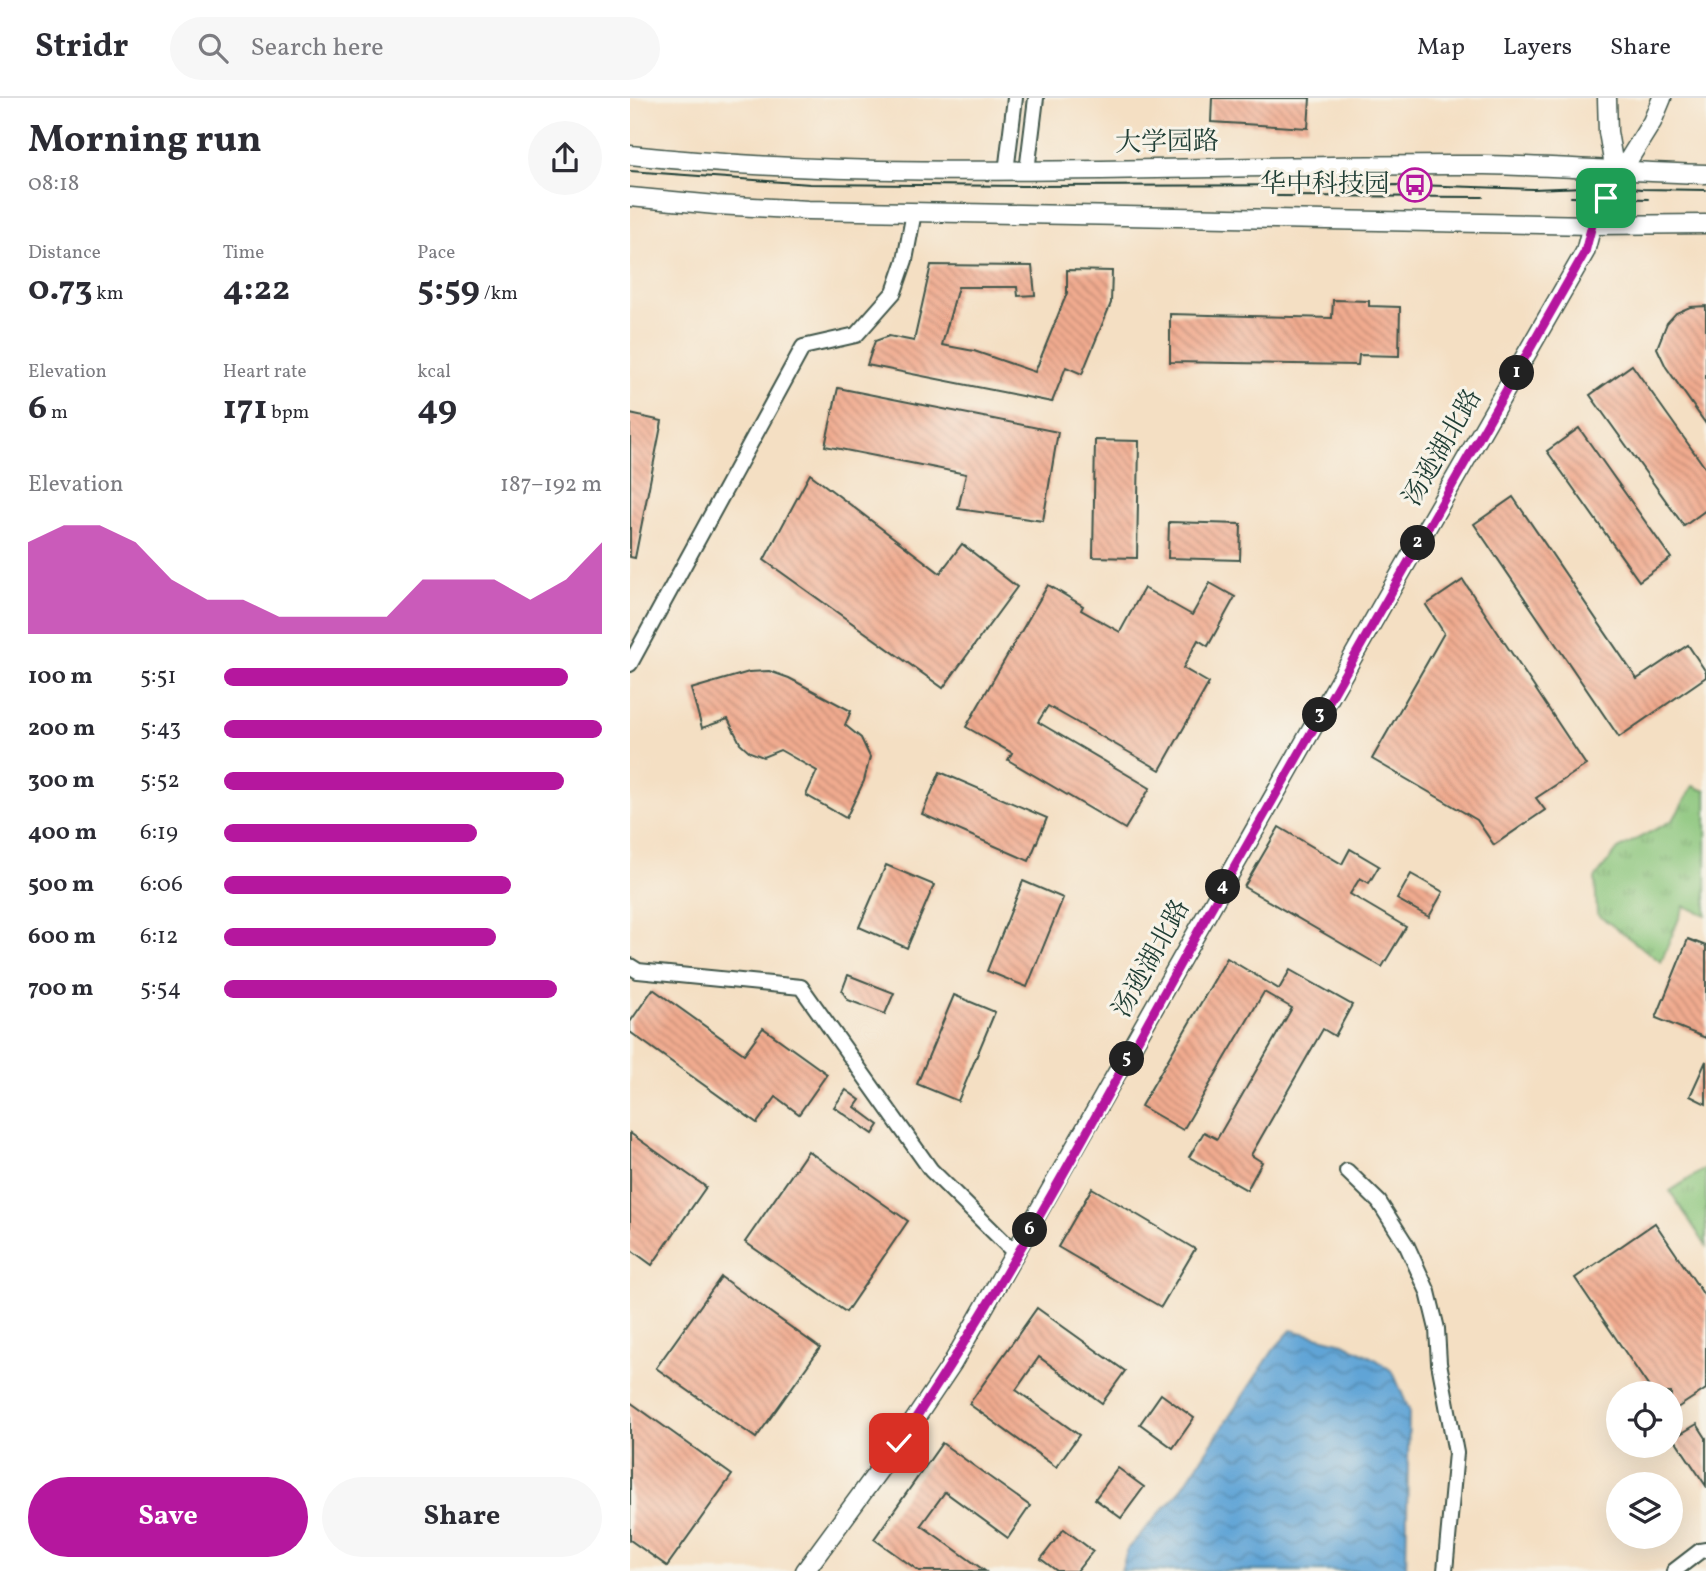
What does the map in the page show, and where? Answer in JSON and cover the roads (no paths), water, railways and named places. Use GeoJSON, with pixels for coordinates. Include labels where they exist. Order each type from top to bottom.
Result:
{"type":"FeatureCollection","features":[{"type":"Feature","properties":{"kind":"main road"},"geometry":{"type":"LineString","coordinates":[[1607,98],[1608,132],[1615,172]]}},
{"type":"Feature","properties":{"kind":"main road","name":"汤逊湖北路"},"geometry":{"type":"LineString","coordinates":[[805,1571],[899,1443],[952,1364],[1016,1254],[1380,608],[1585,252],[1592,225],[1615,172],[1629,159],[1662,98]]}},
{"type":"Feature","properties":{"kind":"main road","name":"大学园路"},"geometry":{"type":"LineString","coordinates":[[630,155],[784,168],[1006,172],[1486,165],[1706,174]]}},
{"type":"Feature","properties":{"kind":"main road"},"geometry":{"type":"LineString","coordinates":[[630,197],[716,205],[914,212],[1592,225],[1706,224]]}},
{"type":"Feature","properties":{"kind":"street"},"geometry":{"type":"LineString","coordinates":[[1006,172],[1015,98]]}},
{"type":"Feature","properties":{"kind":"street"},"geometry":{"type":"LineString","coordinates":[[1027,171],[1036,98]]}},
{"type":"Feature","properties":{"kind":"street"},"geometry":{"type":"LineString","coordinates":[[630,664],[803,347],[856,335],[894,292],[905,260],[914,212]]}},
{"type":"Feature","properties":{"kind":"street"},"geometry":{"type":"LineString","coordinates":[[630,966],[638,971],[801,987],[931,1170],[1016,1254]]}},
{"type":"Feature","properties":{"kind":"street"},"geometry":{"type":"LineString","coordinates":[[1347,1171],[1379,1202],[1407,1246],[1428,1292],[1437,1329],[1439,1363],[1456,1453],[1445,1571]]}},
{"type":"Feature","properties":{"kind":"street"},"geometry":{"type":"LineString","coordinates":[[1674,1571],[1700,1551],[1706,1550]]}},
{"type":"Feature","properties":{"kind":"water"},"geometry":{"type":"Polygon","coordinates":[[[1291,1330],[1344,1343],[1377,1360],[1393,1372],[1409,1410],[1406,1571],[1121,1571],[1128,1548],[1180,1491],[1274,1349],[1291,1330]]]}},
{"type":"Feature","properties":{"kind":"tram line"},"geometry":{"type":"LineString","coordinates":[[630,171],[810,184],[1415,185],[1533,189],[1610,186],[1706,190]]}},
{"type":"Feature","properties":{"kind":"tram line"},"geometry":{"type":"LineString","coordinates":[[1277,196],[1483,197]]}},
{"type":"Feature","properties":{"kind":"tram line"},"geometry":{"type":"LineString","coordinates":[[1571,197],[1648,199]]}},
{"type":"Feature","properties":{"kind":"place","name":"华中科技园"},"geometry":{"type":"Point","coordinates":[1415,185]}}]}
